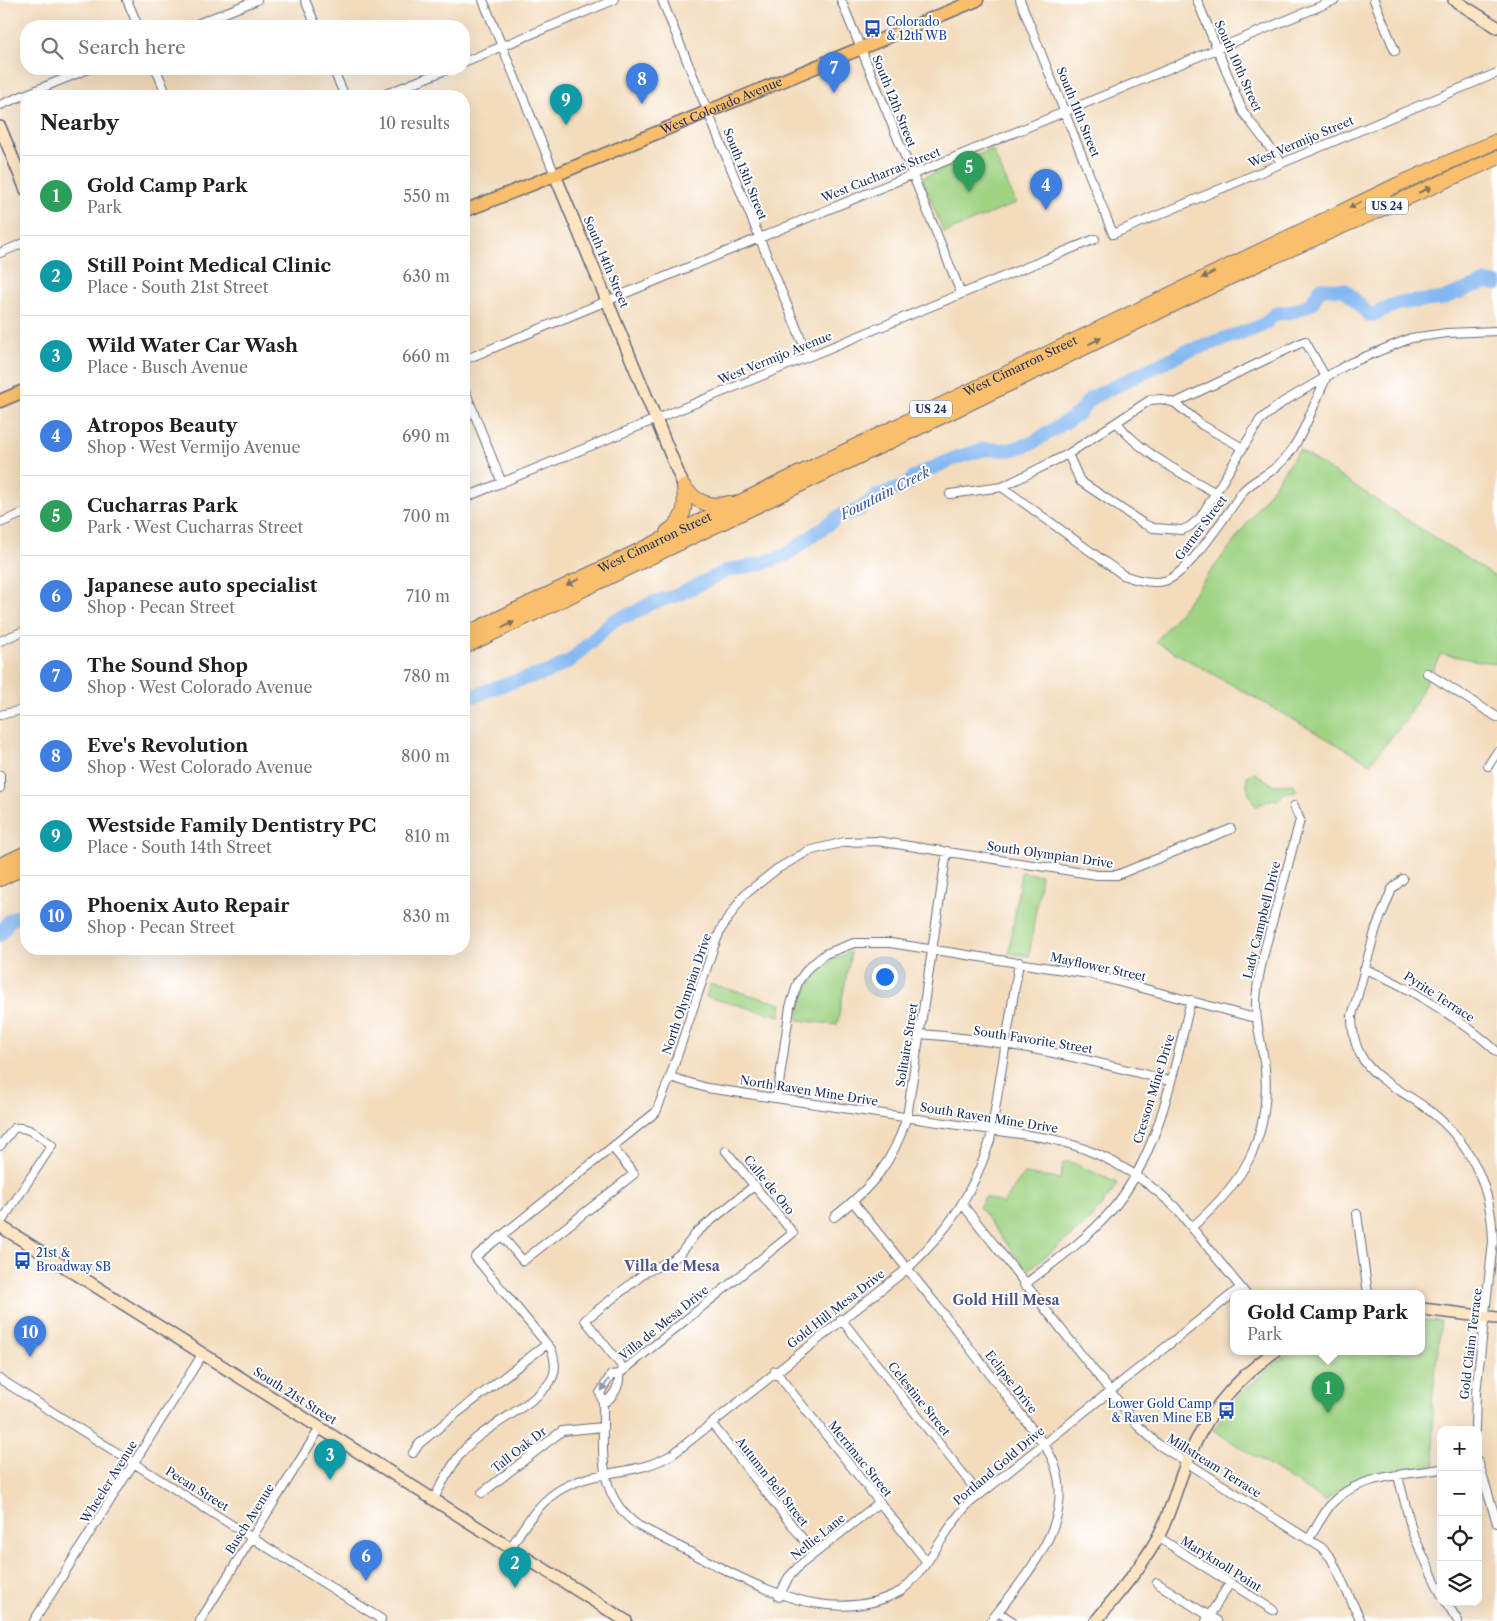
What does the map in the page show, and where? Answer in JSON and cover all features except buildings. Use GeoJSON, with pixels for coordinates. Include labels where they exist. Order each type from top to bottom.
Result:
{"type":"FeatureCollection","features":[{"type":"Feature","properties":{"kind":"highway","name":"West Cimarron Street"},"geometry":{"type":"LineString","coordinates":[[470,632],[1381,192],[1497,141]]}},
{"type":"Feature","properties":{"kind":"highway","name":"West Cimarron Street"},"geometry":{"type":"LineString","coordinates":[[470,644],[1266,260],[1495,158]]}},
{"type":"Feature","properties":{"kind":"highway"},"geometry":{"type":"LineString","coordinates":[[684,487],[697,500],[712,505],[729,503],[767,488]]}},
{"type":"Feature","properties":{"kind":"highway"},"geometry":{"type":"LineString","coordinates":[[626,556],[679,522],[685,512],[684,487]]}},
{"type":"Feature","properties":{"kind":"highway"},"geometry":{"type":"LineString","coordinates":[[0,865],[20,856]]}},
{"type":"Feature","properties":{"kind":"highway"},"geometry":{"type":"LineString","coordinates":[[0,879],[20,869]]}},
{"type":"Feature","properties":{"kind":"main road","name":"West Colorado Avenue"},"geometry":{"type":"LineString","coordinates":[[470,209],[977,0]]}},
{"type":"Feature","properties":{"kind":"main road"},"geometry":{"type":"LineString","coordinates":[[0,401],[20,393]]}},
{"type":"Feature","properties":{"kind":"street"},"geometry":{"type":"LineString","coordinates":[[127,0],[135,20]]}},
{"type":"Feature","properties":{"kind":"street"},"geometry":{"type":"LineString","coordinates":[[207,20],[257,0]]}},
{"type":"Feature","properties":{"kind":"street"},"geometry":{"type":"LineString","coordinates":[[305,0],[313,20]]}},
{"type":"Feature","properties":{"kind":"street","name":"South 14th Street"},"geometry":{"type":"LineString","coordinates":[[483,0],[684,487]]}},
{"type":"Feature","properties":{"kind":"street"},"geometry":{"type":"LineString","coordinates":[[470,60],[614,0]]}},
{"type":"Feature","properties":{"kind":"street","name":"South 13th Street"},"geometry":{"type":"LineString","coordinates":[[662,0],[808,356]]}},
{"type":"Feature","properties":{"kind":"street","name":"South 12th Street"},"geometry":{"type":"LineString","coordinates":[[841,0],[961,293]]}},
{"type":"Feature","properties":{"kind":"street","name":"South 11th Street"},"geometry":{"type":"LineString","coordinates":[[1020,0],[1066,111],[1113,234]]}},
{"type":"Feature","properties":{"kind":"street","name":"South 10th Street"},"geometry":{"type":"LineString","coordinates":[[1197,0],[1243,112],[1281,162]]}},
{"type":"Feature","properties":{"kind":"street","name":"West Cucharras Street"},"geometry":{"type":"LineString","coordinates":[[470,358],[1218,50],[1335,0]]}},
{"type":"Feature","properties":{"kind":"street"},"geometry":{"type":"LineString","coordinates":[[1374,0],[1395,51]]}},
{"type":"Feature","properties":{"kind":"street"},"geometry":{"type":"LineString","coordinates":[[1454,0],[1497,27]]}},
{"type":"Feature","properties":{"kind":"street","name":"West Vermijo Street"},"geometry":{"type":"LineString","coordinates":[[1113,234],[1497,73]]}},
{"type":"Feature","properties":{"kind":"street"},"geometry":{"type":"LineString","coordinates":[[37,90],[73,75]]}},
{"type":"Feature","properties":{"kind":"street"},"geometry":{"type":"LineString","coordinates":[[158,75],[165,90]]}},
{"type":"Feature","properties":{"kind":"street"},"geometry":{"type":"LineString","coordinates":[[335,75],[342,90]]}},
{"type":"Feature","properties":{"kind":"street"},"geometry":{"type":"LineString","coordinates":[[396,90],[433,75]]}},
{"type":"Feature","properties":{"kind":"street"},"geometry":{"type":"LineString","coordinates":[[0,105],[20,97]]}},
{"type":"Feature","properties":{"kind":"street"},"geometry":{"type":"LineString","coordinates":[[0,127],[20,175]]}},
{"type":"Feature","properties":{"kind":"street","name":"West Vermijo Avenue"},"geometry":{"type":"LineString","coordinates":[[470,495],[1095,239]]}},
{"type":"Feature","properties":{"kind":"street"},"geometry":{"type":"LineString","coordinates":[[0,253],[20,245]]}},
{"type":"Feature","properties":{"kind":"street"},"geometry":{"type":"LineString","coordinates":[[1068,454],[1080,481],[1153,528],[1182,530],[1200,518],[1260,420],[1283,402],[1350,363],[1405,340],[1446,333],[1497,331]]}},
{"type":"Feature","properties":{"kind":"street"},"geometry":{"type":"LineString","coordinates":[[1175,403],[1305,341],[1326,378]]}},
{"type":"Feature","properties":{"kind":"street","name":"Garner Street"},"geometry":{"type":"LineString","coordinates":[[1002,487],[1123,575],[1150,582],[1166,581],[1180,574],[1244,490],[1255,479],[1276,467],[1292,450],[1326,378]]}},
{"type":"Feature","properties":{"kind":"street"},"geometry":{"type":"LineString","coordinates":[[950,494],[1002,487],[1068,454],[1150,400],[1162,399],[1175,403],[1202,425],[1243,448]]}},
{"type":"Feature","properties":{"kind":"street"},"geometry":{"type":"LineString","coordinates":[[470,403],[502,482]]}},
{"type":"Feature","properties":{"kind":"street"},"geometry":{"type":"LineString","coordinates":[[1117,422],[1134,440],[1180,473],[1216,493]]}},
{"type":"Feature","properties":{"kind":"street"},"geometry":{"type":"LineString","coordinates":[[0,523],[20,515]]}},
{"type":"Feature","properties":{"kind":"street"},"geometry":{"type":"LineString","coordinates":[[0,641],[20,633]]}},
{"type":"Feature","properties":{"kind":"street"},"geometry":{"type":"LineString","coordinates":[[1427,673],[1497,717]]}},
{"type":"Feature","properties":{"kind":"street"},"geometry":{"type":"LineString","coordinates":[[0,715],[20,710]]}},
{"type":"Feature","properties":{"kind":"street"},"geometry":{"type":"LineString","coordinates":[[1488,766],[1497,752]]}},
{"type":"Feature","properties":{"kind":"street"},"geometry":{"type":"LineString","coordinates":[[0,775],[0,788]]}},
{"type":"Feature","properties":{"kind":"street","name":"Lady Campbell Drive"},"geometry":{"type":"LineString","coordinates":[[1192,1227],[1225,1197],[1252,1154],[1261,1130],[1266,1100],[1265,1068],[1255,1018],[1256,990],[1262,958],[1300,820],[1294,806]]}},
{"type":"Feature","properties":{"kind":"street","name":"South Olympian Drive"},"geometry":{"type":"LineString","coordinates":[[947,851],[1097,875],[1117,875],[1231,829]]}},
{"type":"Feature","properties":{"kind":"street","name":"North Olympian Drive"},"geometry":{"type":"LineString","coordinates":[[547,1344],[475,1257],[656,1112],[721,929],[744,896],[777,869],[808,851],[845,842],[877,841],[947,851]]}},
{"type":"Feature","properties":{"kind":"street","name":"Solitaire Street"},"geometry":{"type":"LineString","coordinates":[[834,1217],[869,1187],[883,1170],[896,1147],[907,1117],[947,851]]}},
{"type":"Feature","properties":{"kind":"street","name":"Gold Claim Terrace"},"geometry":{"type":"LineString","coordinates":[[1403,879],[1392,889],[1376,928],[1352,1016],[1352,1030],[1360,1056],[1368,1068],[1381,1080],[1434,1113],[1446,1125],[1470,1155],[1486,1188],[1493,1223],[1491,1317],[1476,1393],[1475,1426]]}},
{"type":"Feature","properties":{"kind":"street","name":"Mayflower Street"},"geometry":{"type":"LineString","coordinates":[[776,1098],[792,998],[798,982],[808,968],[825,954],[854,943],[878,942],[1089,974],[1255,1018]]}},
{"type":"Feature","properties":{"kind":"street","name":"Gold Hill Mesa Drive"},"geometry":{"type":"LineString","coordinates":[[510,1549],[530,1516],[553,1492],[573,1482],[634,1470],[661,1461],[712,1424],[775,1371],[907,1269],[936,1241],[962,1205],[982,1164],[992,1130],[1018,962]]}},
{"type":"Feature","properties":{"kind":"street","name":"Pyrite Terrace"},"geometry":{"type":"LineString","coordinates":[[1364,969],[1392,981],[1474,1033],[1497,1052]]}},
{"type":"Feature","properties":{"kind":"street","name":"Cresson Mine Drive"},"geometry":{"type":"LineString","coordinates":[[1024,1285],[1097,1226],[1120,1200],[1136,1175],[1155,1133],[1191,1000]]}},
{"type":"Feature","properties":{"kind":"street","name":"South Favorite Street"},"geometry":{"type":"LineString","coordinates":[[920,1034],[1005,1045],[1086,1059],[1170,1082]]}},
{"type":"Feature","properties":{"kind":"street","name":"North Raven Mine Drive"},"geometry":{"type":"LineString","coordinates":[[670,1077],[706,1088],[907,1117]]}},
{"type":"Feature","properties":{"kind":"street","name":"South Raven Mine Drive"},"geometry":{"type":"LineString","coordinates":[[907,1117],[1070,1144],[1109,1160],[1136,1175],[1175,1207],[1240,1288]]}},
{"type":"Feature","properties":{"kind":"street"},"geometry":{"type":"LineString","coordinates":[[0,1146],[14,1128],[20,1127],[36,1134],[52,1145],[0,1225]]}},
{"type":"Feature","properties":{"kind":"street"},"geometry":{"type":"LineString","coordinates":[[502,1236],[523,1261],[634,1174],[613,1148]]}},
{"type":"Feature","properties":{"kind":"street","name":"Calle de Oro"},"geometry":{"type":"LineString","coordinates":[[726,1151],[793,1234]]}},
{"type":"Feature","properties":{"kind":"street"},"geometry":{"type":"LineString","coordinates":[[622,1371],[585,1320],[646,1272],[672,1260],[681,1253],[697,1232],[755,1185]]}},
{"type":"Feature","properties":{"kind":"street","name":"Eclipse Drive"},"geometry":{"type":"LineString","coordinates":[[853,1202],[1052,1456],[1059,1480],[1060,1496],[1057,1519],[1046,1546],[991,1621]]}},
{"type":"Feature","properties":{"kind":"street","name":"Millstream Terrace"},"geometry":{"type":"LineString","coordinates":[[962,1205],[1109,1391],[1150,1438],[1309,1540],[1331,1558],[1361,1621]]}},
{"type":"Feature","properties":{"kind":"street"},"geometry":{"type":"LineString","coordinates":[[1357,1214],[1367,1290]]}},
{"type":"Feature","properties":{"kind":"street","name":"South 21st Street"},"geometry":{"type":"LineString","coordinates":[[0,1225],[202,1355],[626,1621]]}},
{"type":"Feature","properties":{"kind":"street","name":"Villa de Mesa Drive"},"geometry":{"type":"LineString","coordinates":[[606,1474],[603,1402],[600,1393],[611,1375],[622,1371],[793,1234]]}},
{"type":"Feature","properties":{"kind":"street","name":"Portland Gold Drive"},"geometry":{"type":"LineString","coordinates":[[606,1474],[613,1500],[624,1514],[639,1526],[779,1597],[820,1611],[857,1611],[881,1603],[900,1592],[927,1562],[957,1516],[980,1494],[1230,1296]]}},
{"type":"Feature","properties":{"kind":"street"},"geometry":{"type":"LineString","coordinates":[[1425,1309],[1491,1317]]}},
{"type":"Feature","properties":{"kind":"street","name":"Celestine Street"},"geometry":{"type":"LineString","coordinates":[[841,1319],[980,1494]]}},
{"type":"Feature","properties":{"kind":"street"},"geometry":{"type":"LineString","coordinates":[[413,1452],[419,1444],[452,1417],[547,1344],[555,1358],[551,1381],[464,1450],[432,1500]]}},
{"type":"Feature","properties":{"kind":"street","name":"Wheeler Avenue"},"geometry":{"type":"LineString","coordinates":[[34,1621],[202,1355]]}},
{"type":"Feature","properties":{"kind":"street"},"geometry":{"type":"LineString","coordinates":[[1096,1621],[1158,1537],[1169,1514],[1186,1462],[1200,1433],[1235,1384],[1270,1355]]}},
{"type":"Feature","properties":{"kind":"street","name":"Villa de Mesa Drive"},"geometry":{"type":"LineString","coordinates":[[603,1402],[610,1399],[620,1383],[622,1371]]}},
{"type":"Feature","properties":{"kind":"street","name":"Merrimac Street"},"geometry":{"type":"LineString","coordinates":[[775,1371],[927,1562]]}},
{"type":"Feature","properties":{"kind":"street","name":"Pecan Street"},"geometry":{"type":"LineString","coordinates":[[0,1379],[380,1620]]}},
{"type":"Feature","properties":{"kind":"street","name":"Autumn Bell Street"},"geometry":{"type":"LineString","coordinates":[[712,1424],[814,1553]]}},
{"type":"Feature","properties":{"kind":"street","name":"Tall Oak Dr"},"geometry":{"type":"LineString","coordinates":[[482,1493],[562,1431],[603,1427]]}},
{"type":"Feature","properties":{"kind":"street","name":"Busch Avenue"},"geometry":{"type":"LineString","coordinates":[[200,1621],[320,1428]]}},
{"type":"Feature","properties":{"kind":"street"},"geometry":{"type":"LineString","coordinates":[[1309,1540],[1331,1505],[1346,1491],[1368,1482],[1437,1470]]}},
{"type":"Feature","properties":{"kind":"street"},"geometry":{"type":"LineString","coordinates":[[1481,1471],[1497,1523]]}},
{"type":"Feature","properties":{"kind":"street"},"geometry":{"type":"LineString","coordinates":[[1398,1476],[1413,1534],[1437,1585]]}},
{"type":"Feature","properties":{"kind":"street","name":"Nellie Lane"},"geometry":{"type":"LineString","coordinates":[[779,1597],[788,1578],[814,1553],[880,1502]]}},
{"type":"Feature","properties":{"kind":"street","name":"Maryknoll Point"},"geometry":{"type":"LineString","coordinates":[[1158,1537],[1273,1610]]}},
{"type":"Feature","properties":{"kind":"street"},"geometry":{"type":"LineString","coordinates":[[1157,1583],[1208,1619],[1217,1621]]}},
{"type":"Feature","properties":{"kind":"street"},"geometry":{"type":"LineString","coordinates":[[1208,1619],[1230,1583]]}},
{"type":"Feature","properties":{"kind":"street"},"geometry":{"type":"LineString","coordinates":[[1449,1606],[1458,1621]]}},
{"type":"Feature","properties":{"kind":"street"},"geometry":{"type":"LineString","coordinates":[[998,1612],[1012,1621]]}},
{"type":"Feature","properties":{"kind":"green space"},"geometry":{"type":"Polygon","coordinates":[[[992,149],[1016,203],[944,233],[922,178],[992,149]]]}},
{"type":"Feature","properties":{"kind":"green space"},"geometry":{"type":"Polygon","coordinates":[[[1299,450],[1497,578],[1497,664],[1441,654],[1406,720],[1370,763],[1156,642],[1236,539],[1299,450]]]}},
{"type":"Feature","properties":{"kind":"green space"},"geometry":{"type":"Polygon","coordinates":[[[1255,773],[1273,785],[1294,784],[1297,791],[1286,792],[1278,800],[1273,799],[1256,806],[1248,791],[1247,783],[1247,776],[1255,773]]]}},
{"type":"Feature","properties":{"kind":"green space"},"geometry":{"type":"Polygon","coordinates":[[[1021,872],[1041,875],[1029,956],[1009,953],[1021,872]]]}},
{"type":"Feature","properties":{"kind":"green space"},"geometry":{"type":"Polygon","coordinates":[[[851,952],[837,1025],[798,1020],[804,997],[814,977],[829,962],[851,952]]]}},
{"type":"Feature","properties":{"kind":"green space"},"geometry":{"type":"Polygon","coordinates":[[[710,984],[782,1004],[780,1016],[706,997],[710,984]]]}},
{"type":"Feature","properties":{"kind":"green space"},"geometry":{"type":"Polygon","coordinates":[[[1069,1161],[1117,1183],[1116,1188],[1086,1224],[1027,1271],[979,1207],[985,1197],[1003,1204],[1024,1174],[1060,1179],[1063,1163],[1069,1161]]]}},
{"type":"Feature","properties":{"kind":"green space"},"geometry":{"type":"Polygon","coordinates":[[[1425,1320],[1441,1321],[1432,1401],[1435,1465],[1363,1477],[1349,1483],[1325,1501],[1213,1430],[1241,1393],[1271,1366],[1288,1355],[1425,1355],[1425,1320]]]}},
{"type":"Feature","properties":{"kind":"waterway","name":"Fountain Creek"},"geometry":{"type":"LineString","coordinates":[[470,698],[499,686],[548,672],[570,661],[614,620],[636,612],[651,603],[678,595],[726,571],[763,563],[786,555],[841,515],[859,510],[877,496],[903,486],[921,473],[958,457],[985,449],[1010,450],[1032,443],[1078,414],[1091,398],[1185,352],[1256,328],[1266,323],[1275,314],[1295,311],[1311,304],[1321,288],[1345,290],[1370,316],[1399,303],[1441,299],[1486,282],[1497,284]]}},
{"type":"Feature","properties":{"kind":"waterway","name":"Fountain Creek"},"geometry":{"type":"LineString","coordinates":[[0,935],[9,921],[20,915]]}},
{"type":"Feature","properties":{"kind":"place","name":"Colorado & 12th WB"},"geometry":{"type":"Point","coordinates":[872,29]}},
{"type":"Feature","properties":{"kind":"place","name":"The Sound Shop"},"geometry":{"type":"Point","coordinates":[834,93]}},
{"type":"Feature","properties":{"kind":"place","name":"Eve's Revolution"},"geometry":{"type":"Point","coordinates":[642,104]}},
{"type":"Feature","properties":{"kind":"place","name":"Westside Family Dentistry PC"},"geometry":{"type":"Point","coordinates":[566,125]}},
{"type":"Feature","properties":{"kind":"place","name":"Cucharras Park"},"geometry":{"type":"Point","coordinates":[969,192]}},
{"type":"Feature","properties":{"kind":"place","name":"Atropos Beauty"},"geometry":{"type":"Point","coordinates":[1046,210]}},
{"type":"Feature","properties":{"kind":"place","name":"21st & Broadway SB"},"geometry":{"type":"Point","coordinates":[22,1260]}},
{"type":"Feature","properties":{"kind":"place","name":"Phoenix Auto Repair"},"geometry":{"type":"Point","coordinates":[30,1357]}},
{"type":"Feature","properties":{"kind":"place","name":"Lower Gold Camp & Raven Mine EB"},"geometry":{"type":"Point","coordinates":[1226,1411]}},
{"type":"Feature","properties":{"kind":"place","name":"Gold Camp Park"},"geometry":{"type":"Point","coordinates":[1328,1413]}},
{"type":"Feature","properties":{"kind":"place","name":"Wild Water Car Wash"},"geometry":{"type":"Point","coordinates":[330,1480]}},
{"type":"Feature","properties":{"kind":"place","name":"Japanese auto specialist"},"geometry":{"type":"Point","coordinates":[366,1581]}},
{"type":"Feature","properties":{"kind":"place","name":"Still Point Medical Clinic"},"geometry":{"type":"Point","coordinates":[515,1588]}},
{"type":"Feature","properties":{"kind":"district","name":"Villa de Mesa"},"geometry":{"type":"Point","coordinates":[672,1266]}},
{"type":"Feature","properties":{"kind":"district","name":"Gold Hill Mesa"},"geometry":{"type":"Point","coordinates":[1006,1300]}}]}
